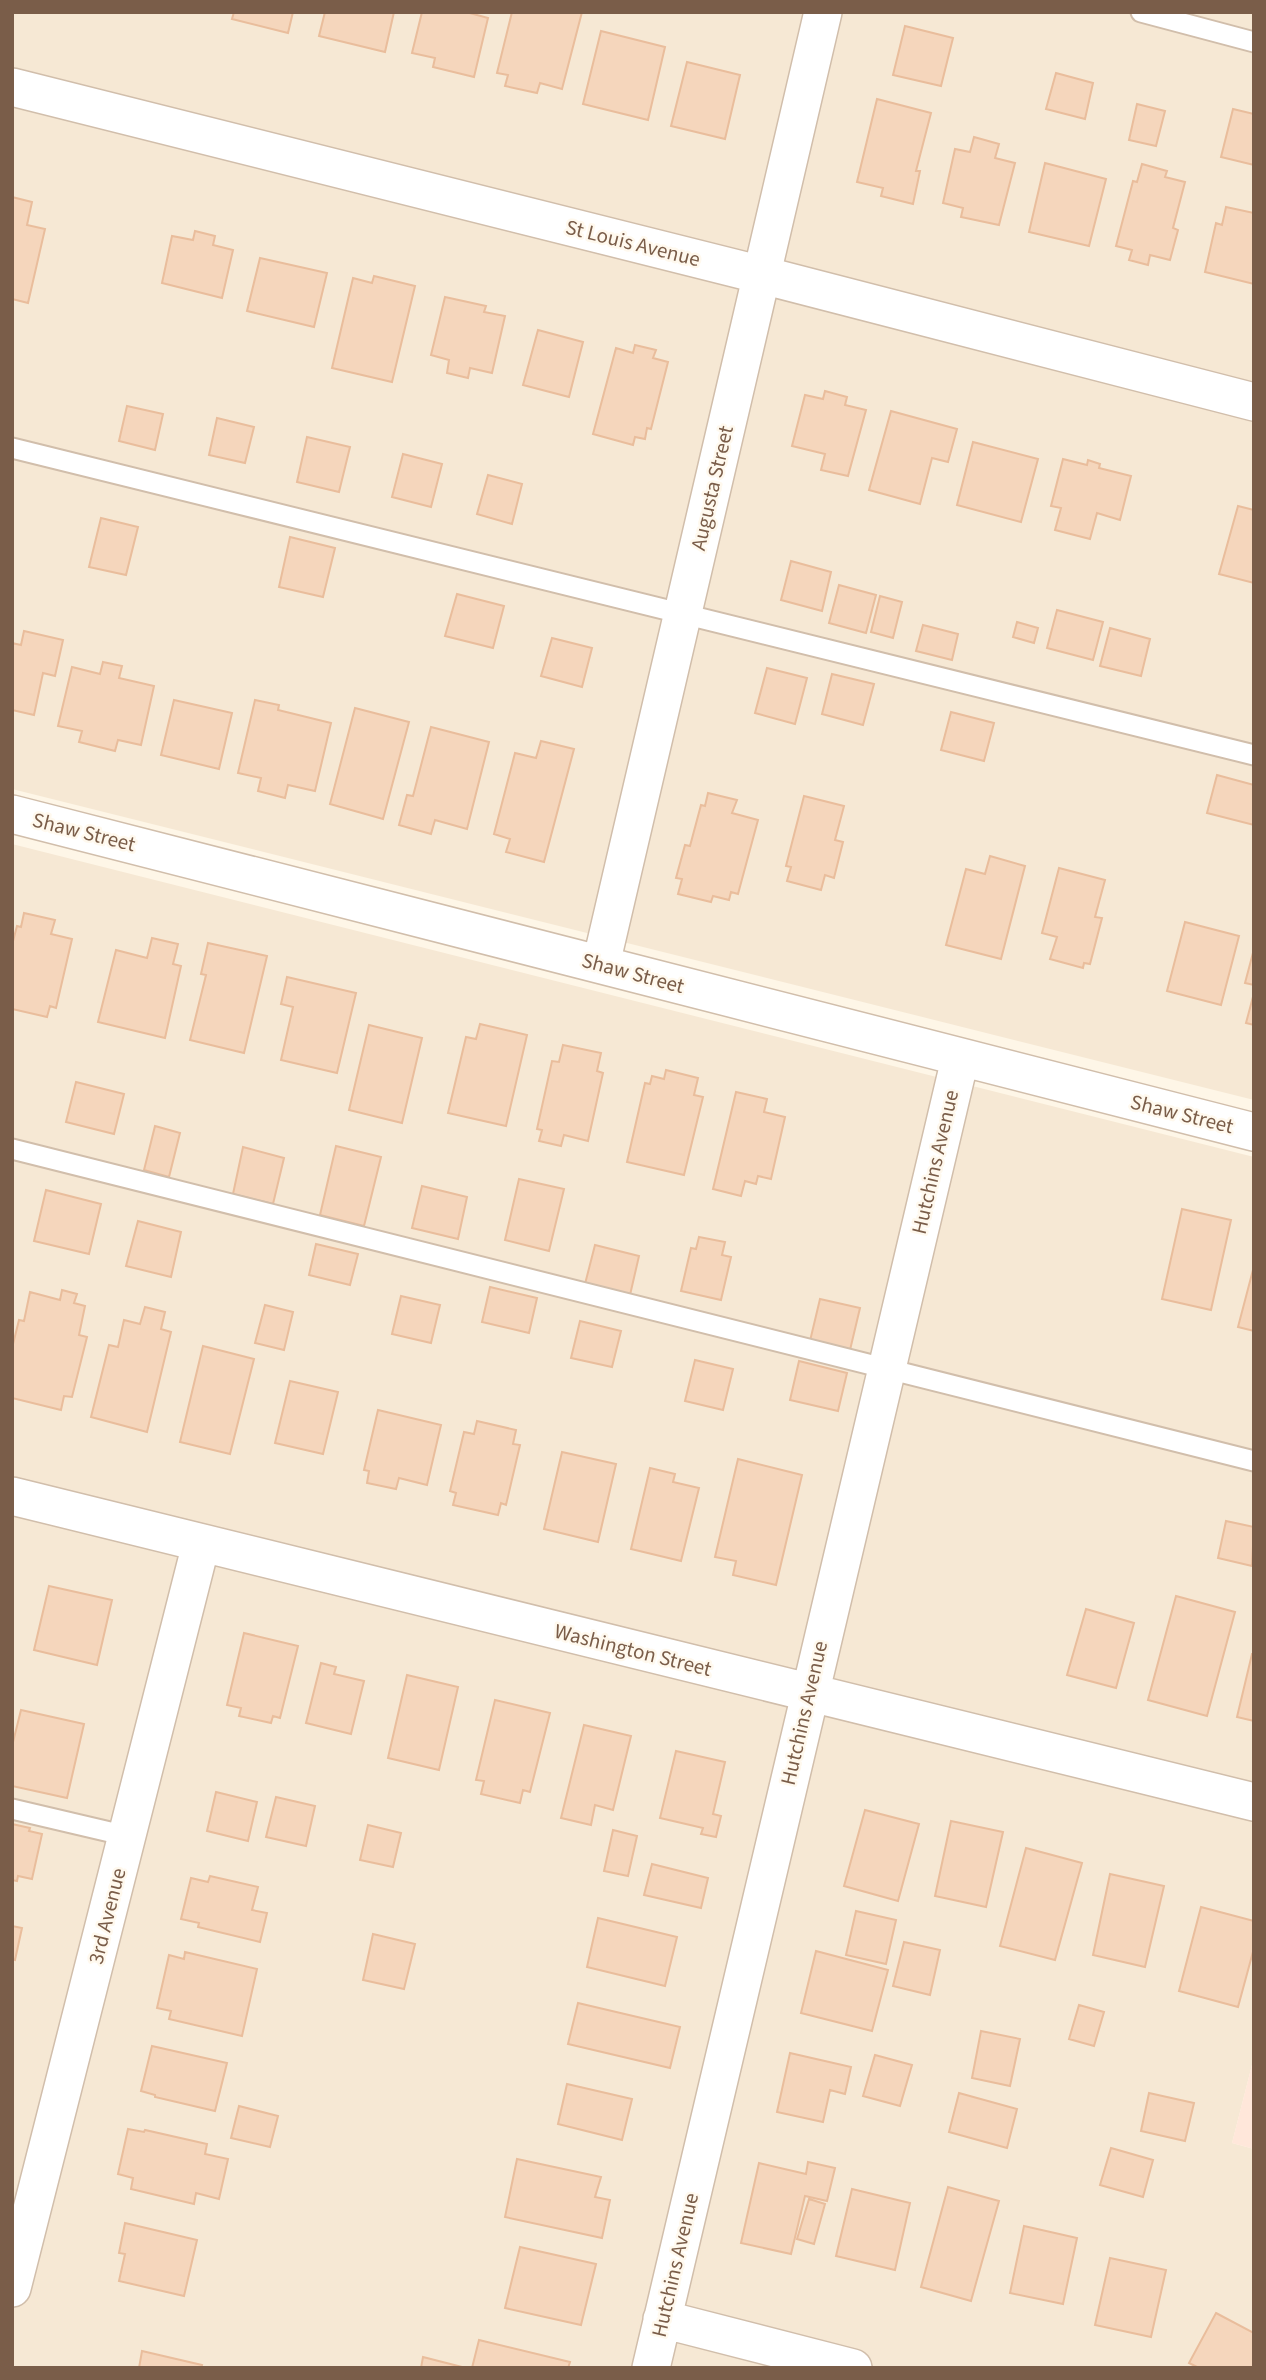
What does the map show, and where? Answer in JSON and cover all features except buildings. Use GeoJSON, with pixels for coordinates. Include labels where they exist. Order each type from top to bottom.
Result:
{"type":"FeatureCollection","features":[{"type":"Feature","properties":{"kind":"street","name":"Augusta Street"},"geometry":{"type":"LineString","coordinates":[[601,964],[823,12]]}},
{"type":"Feature","properties":{"kind":"street","name":"St Louis Avenue"},"geometry":{"type":"LineString","coordinates":[[12,87],[762,275],[1254,402]]}},
{"type":"Feature","properties":{"kind":"street","name":"Shaw Street"},"geometry":{"type":"LineString","coordinates":[[12,814],[601,964],[960,1059],[1254,1132]]}},
{"type":"Feature","properties":{"kind":"street","name":"Hutchins Avenue"},"geometry":{"type":"LineString","coordinates":[[651,2368],[960,1059]]}},
{"type":"Feature","properties":{"kind":"street","name":"Washington Street"},"geometry":{"type":"LineString","coordinates":[[12,1496],[1254,1802]]}},
{"type":"Feature","properties":{"kind":"street","name":"3rd Avenue"},"geometry":{"type":"LineString","coordinates":[[12,2288],[201,1544]]}},
{"type":"Feature","properties":{"kind":"street"},"geometry":{"type":"LineString","coordinates":[[662,2319],[853,2368]]}},
{"type":"Feature","properties":{"kind":"lane"},"geometry":{"type":"LineString","coordinates":[[1141,12],[1254,41]]}},
{"type":"Feature","properties":{"kind":"lane"},"geometry":{"type":"LineString","coordinates":[[12,448],[1254,755]]}},
{"type":"Feature","properties":{"kind":"lane"},"geometry":{"type":"LineString","coordinates":[[12,1149],[1254,1461]]}},
{"type":"Feature","properties":{"kind":"lane"},"geometry":{"type":"LineString","coordinates":[[12,1809],[127,1836]]}},
{"type":"Feature","properties":{"kind":"shaded area"},"geometry":{"type":"Polygon","coordinates":[[[12,12],[1254,12],[1254,1100],[12,789],[12,12]]]}},
{"type":"Feature","properties":{"kind":"shaded area"},"geometry":{"type":"Polygon","coordinates":[[[12,844],[1254,1157],[1254,2057],[1232,2143],[1254,2149],[1254,2368],[12,2368],[12,844]]]}},
{"type":"Feature","properties":{"kind":"shaded area"},"geometry":{"type":"Polygon","coordinates":[[[1254,2057],[1254,2149],[1232,2143],[1254,2057]]]}}]}
